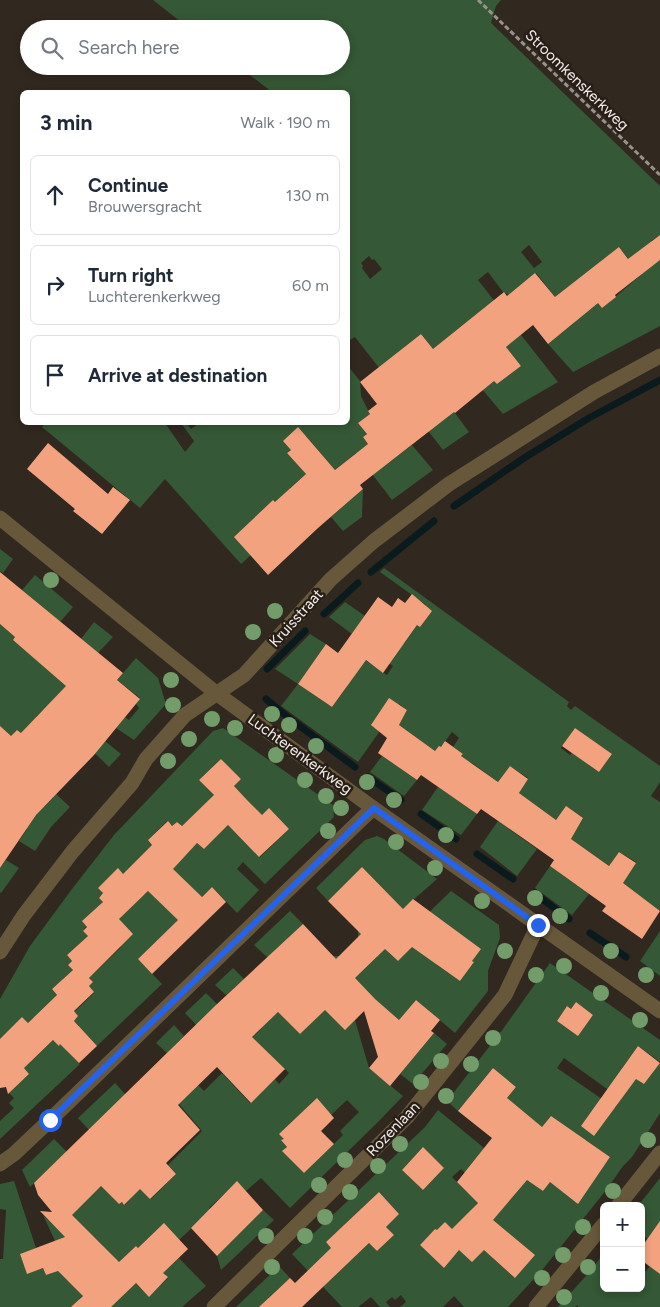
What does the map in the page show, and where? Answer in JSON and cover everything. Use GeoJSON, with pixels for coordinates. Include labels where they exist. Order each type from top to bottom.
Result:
{"type":"FeatureCollection","features":[{"type":"Feature","properties":{"kind":"street","name":"Kruisstraat"},"geometry":{"type":"LineString","coordinates":[[0,952],[24,915],[73,851],[132,784],[146,759],[185,715],[244,675],[331,579],[374,541],[449,484],[594,392],[660,356]]}},
{"type":"Feature","properties":{"kind":"street","name":"Luchterenkerkweg"},"geometry":{"type":"LineString","coordinates":[[0,518],[216,693],[660,1011]]}},
{"type":"Feature","properties":{"kind":"street"},"geometry":{"type":"LineString","coordinates":[[0,1164],[14,1154],[43,1127],[374,808]]}},
{"type":"Feature","properties":{"kind":"street","name":"Rozenlaan"},"geometry":{"type":"LineString","coordinates":[[214,1307],[407,1117],[505,995],[538,925]]}},
{"type":"Feature","properties":{"kind":"street"},"geometry":{"type":"LineString","coordinates":[[621,1202],[660,1153]]}},
{"type":"Feature","properties":{"kind":"street"},"geometry":{"type":"LineString","coordinates":[[536,1307],[600,1229]]}},
{"type":"Feature","properties":{"kind":"path","name":"Stroomkenskerkweg"},"geometry":{"type":"LineString","coordinates":[[478,0],[660,175]]}},
{"type":"Feature","properties":{"kind":"green space"},"geometry":{"type":"Polygon","coordinates":[[[153,0],[501,0],[496,6],[491,23],[660,186],[660,235],[651,241],[656,248],[652,251],[660,261],[660,326],[573,372],[548,344],[575,322],[536,273],[509,295],[503,292],[488,272],[478,280],[558,382],[503,414],[470,375],[459,383],[421,334],[398,352],[455,413],[469,432],[443,450],[355,337],[350,340],[350,90],[269,90],[250,75],[350,75],[350,20],[179,20],[153,0]],[[529,245],[521,252],[534,268],[542,262],[529,245]],[[619,247],[602,308],[641,275],[619,247]],[[369,256],[361,263],[362,268],[370,279],[382,269],[369,256]],[[455,332],[497,384],[521,366],[506,347],[508,345],[455,332]]]}},
{"type":"Feature","properties":{"kind":"green space"},"geometry":{"type":"Polygon","coordinates":[[[350,368],[360,381],[361,396],[370,414],[358,423],[367,434],[363,437],[376,454],[388,463],[412,445],[433,470],[392,500],[356,453],[335,470],[306,436],[287,453],[306,474],[290,488],[319,526],[308,537],[273,500],[235,537],[251,555],[241,564],[165,479],[140,508],[42,427],[44,425],[166,425],[185,452],[194,441],[182,425],[188,425],[191,429],[197,425],[350,425],[350,368]]]}},
{"type":"Feature","properties":{"kind":"green space"},"geometry":{"type":"Polygon","coordinates":[[[363,489],[362,517],[343,531],[331,517],[363,489]]]}},
{"type":"Feature","properties":{"kind":"green space"},"geometry":{"type":"Polygon","coordinates":[[[0,549],[13,559],[3,573],[0,571],[0,549]]]}},
{"type":"Feature","properties":{"kind":"green space"},"geometry":{"type":"Polygon","coordinates":[[[384,568],[569,702],[567,706],[571,710],[575,706],[660,766],[660,782],[651,796],[660,802],[660,911],[622,883],[636,862],[619,852],[609,866],[571,839],[583,818],[566,807],[556,820],[519,793],[528,778],[510,766],[498,782],[472,763],[459,759],[463,754],[453,747],[459,738],[452,732],[441,747],[435,751],[399,725],[407,710],[399,704],[358,762],[281,706],[298,684],[332,707],[346,688],[358,655],[387,675],[393,666],[384,660],[393,636],[404,644],[417,625],[419,613],[426,605],[380,572],[384,568]],[[575,728],[561,748],[570,755],[585,735],[575,728]],[[602,747],[589,765],[599,772],[612,754],[602,747]]]}},
{"type":"Feature","properties":{"kind":"green space"},"geometry":{"type":"Polygon","coordinates":[[[35,575],[73,607],[60,622],[22,590],[35,575]]]}},
{"type":"Feature","properties":{"kind":"green space"},"geometry":{"type":"Polygon","coordinates":[[[345,602],[365,616],[352,634],[329,617],[345,602]]]}},
{"type":"Feature","properties":{"kind":"green space"},"geometry":{"type":"Polygon","coordinates":[[[94,622],[113,637],[98,653],[81,639],[94,622]]]}},
{"type":"Feature","properties":{"kind":"green space"},"geometry":{"type":"Polygon","coordinates":[[[0,624],[15,637],[13,640],[79,696],[68,711],[121,754],[109,767],[60,719],[55,723],[43,710],[36,717],[53,733],[27,739],[17,730],[13,734],[45,806],[56,794],[70,807],[51,827],[35,851],[19,841],[27,829],[12,819],[0,792],[0,624]]]}},
{"type":"Feature","properties":{"kind":"green space"},"geometry":{"type":"Polygon","coordinates":[[[310,634],[326,644],[298,684],[275,669],[310,634]]]}},
{"type":"Feature","properties":{"kind":"green space"},"geometry":{"type":"Polygon","coordinates":[[[136,658],[158,678],[166,704],[134,740],[116,728],[125,717],[129,720],[139,708],[136,704],[140,698],[117,680],[136,658]]]}},
{"type":"Feature","properties":{"kind":"green space"},"geometry":{"type":"Polygon","coordinates":[[[223,728],[333,805],[334,817],[265,884],[243,862],[237,869],[259,890],[237,913],[212,887],[138,959],[162,984],[97,1046],[89,1038],[67,1051],[80,1064],[0,1139],[0,1121],[14,1108],[9,1103],[14,1098],[9,1093],[29,1074],[24,1068],[53,1040],[59,1045],[79,1026],[74,1021],[78,1016],[74,1012],[94,993],[89,986],[93,982],[89,978],[121,947],[112,937],[119,919],[139,891],[144,895],[169,871],[189,843],[193,847],[197,843],[204,849],[228,825],[260,857],[289,829],[269,809],[261,816],[234,786],[241,779],[221,759],[199,780],[223,805],[202,807],[182,826],[177,822],[172,826],[167,821],[148,840],[152,845],[123,874],[118,869],[98,888],[103,893],[99,898],[103,902],[83,931],[88,936],[67,955],[72,961],[68,965],[73,970],[52,989],[57,995],[37,1023],[33,1018],[28,1023],[22,1017],[0,1059],[0,999],[30,946],[114,835],[213,731],[223,728]]]}},
{"type":"Feature","properties":{"kind":"green space"},"geometry":{"type":"Polygon","coordinates":[[[382,756],[417,780],[404,796],[370,772],[382,756]]]}},
{"type":"Feature","properties":{"kind":"green space"},"geometry":{"type":"Polygon","coordinates":[[[438,787],[477,814],[461,835],[422,810],[438,787]]]}},
{"type":"Feature","properties":{"kind":"green space"},"geometry":{"type":"Polygon","coordinates":[[[498,821],[537,849],[517,876],[480,847],[498,821]]]}},
{"type":"Feature","properties":{"kind":"green space"},"geometry":{"type":"Polygon","coordinates":[[[377,836],[384,839],[437,879],[403,909],[362,867],[328,901],[316,888],[365,840],[377,836]]]}},
{"type":"Feature","properties":{"kind":"green space"},"geometry":{"type":"Polygon","coordinates":[[[6,860],[19,868],[1,893],[0,868],[6,860]]]}},
{"type":"Feature","properties":{"kind":"green space"},"geometry":{"type":"Polygon","coordinates":[[[550,866],[589,894],[572,915],[535,888],[550,866]]]}},
{"type":"Feature","properties":{"kind":"green space"},"geometry":{"type":"Polygon","coordinates":[[[451,891],[499,925],[500,938],[488,971],[488,991],[455,1033],[416,1000],[399,1020],[365,1010],[355,1020],[369,1068],[403,1096],[290,1208],[261,1178],[246,1191],[237,1182],[179,1240],[164,1224],[144,1242],[152,1262],[136,1246],[119,1262],[128,1276],[149,1296],[168,1278],[161,1271],[179,1258],[206,1286],[182,1307],[111,1307],[113,1304],[99,1281],[79,1299],[86,1307],[0,1307],[0,1259],[3,1259],[6,1210],[0,1209],[0,1184],[14,1181],[36,1248],[20,1254],[27,1273],[43,1268],[46,1275],[55,1272],[55,1241],[43,1215],[56,1227],[101,1186],[119,1204],[122,1202],[125,1205],[171,1144],[142,1191],[151,1199],[176,1174],[168,1165],[202,1131],[179,1104],[198,1085],[204,1091],[222,1073],[250,1103],[275,1079],[279,1084],[289,1073],[276,1061],[233,1064],[185,1013],[206,993],[217,1004],[240,1048],[259,1031],[274,1012],[279,1013],[300,1034],[309,1025],[317,973],[334,956],[339,956],[358,975],[377,957],[358,937],[358,931],[375,914],[389,953],[398,961],[411,948],[402,938],[451,891]],[[474,962],[437,965],[460,981],[474,962]],[[347,1100],[330,1116],[282,1141],[287,1147],[283,1151],[304,1173],[343,1135],[340,1131],[359,1112],[347,1100]],[[94,1237],[58,1271],[67,1280],[103,1246],[94,1237]]]}},
{"type":"Feature","properties":{"kind":"green space"},"geometry":{"type":"Polygon","coordinates":[[[290,911],[303,924],[268,958],[254,945],[290,911]]]}},
{"type":"Feature","properties":{"kind":"green space"},"geometry":{"type":"Polygon","coordinates":[[[660,931],[660,976],[640,961],[660,931]]]}},
{"type":"Feature","properties":{"kind":"green space"},"geometry":{"type":"Polygon","coordinates":[[[550,963],[660,1040],[660,1062],[638,1046],[622,1068],[644,1084],[660,1063],[660,1113],[632,1157],[623,1166],[607,1189],[543,1269],[508,1307],[464,1307],[454,1296],[443,1307],[400,1307],[406,1302],[401,1295],[395,1300],[392,1297],[386,1302],[390,1307],[380,1307],[371,1297],[358,1307],[342,1307],[292,1254],[425,1127],[438,1110],[484,1148],[511,1151],[482,1128],[516,1087],[493,1068],[458,1111],[447,1101],[503,1029],[550,963]],[[576,1002],[571,1009],[567,1006],[557,1021],[578,1035],[593,1015],[576,1002]],[[564,1058],[557,1068],[615,1108],[621,1099],[564,1058]],[[551,1116],[542,1127],[567,1129],[551,1116]],[[585,1141],[578,1203],[610,1157],[585,1141]],[[423,1147],[402,1170],[423,1190],[444,1168],[423,1147]],[[461,1169],[452,1177],[467,1192],[476,1183],[461,1169]],[[519,1173],[543,1191],[551,1180],[519,1173]],[[492,1188],[471,1210],[483,1222],[492,1188]],[[379,1192],[326,1242],[346,1264],[369,1243],[377,1251],[394,1235],[386,1227],[399,1214],[379,1192]],[[435,1229],[420,1245],[444,1268],[451,1259],[443,1252],[435,1229]],[[534,1255],[493,1258],[515,1278],[534,1255]]]}},
{"type":"Feature","properties":{"kind":"green space"},"geometry":{"type":"Polygon","coordinates":[[[233,968],[244,979],[226,995],[215,985],[233,968]]]}},
{"type":"Feature","properties":{"kind":"green space"},"geometry":{"type":"Polygon","coordinates":[[[174,1025],[184,1036],[167,1053],[156,1043],[174,1025]]]}},
{"type":"Feature","properties":{"kind":"green space"},"geometry":{"type":"Polygon","coordinates":[[[434,1033],[447,1044],[413,1084],[400,1074],[434,1033]]]}},
{"type":"Feature","properties":{"kind":"green space"},"geometry":{"type":"Polygon","coordinates":[[[115,1083],[126,1095],[89,1130],[78,1118],[115,1083]]]}},
{"type":"Feature","properties":{"kind":"green space"},"geometry":{"type":"Polygon","coordinates":[[[54,1139],[67,1152],[30,1187],[22,1170],[54,1139]]]}},
{"type":"Feature","properties":{"kind":"green space"},"geometry":{"type":"Polygon","coordinates":[[[660,1178],[660,1241],[645,1237],[645,1202],[641,1202],[660,1178]]]}},
{"type":"Feature","properties":{"kind":"green space"},"geometry":{"type":"Polygon","coordinates":[[[263,1210],[274,1220],[221,1270],[217,1256],[263,1210]]]}},
{"type":"Feature","properties":{"kind":"green space"},"geometry":{"type":"Polygon","coordinates":[[[600,1258],[600,1292],[645,1292],[645,1272],[650,1266],[660,1265],[660,1307],[578,1307],[577,1305],[575,1307],[558,1307],[600,1258]]]}},
{"type":"Feature","properties":{"kind":"green space"},"geometry":{"type":"Polygon","coordinates":[[[279,1266],[290,1278],[268,1298],[276,1307],[236,1307],[279,1266]]]}},
{"type":"Feature","properties":{"kind":"building"},"geometry":{"type":"Polygon","coordinates":[[[660,235],[660,260],[615,295],[616,297],[602,308],[598,303],[548,344],[533,325],[506,347],[521,366],[497,384],[494,381],[360,485],[363,489],[268,575],[234,537],[273,500],[275,502],[306,474],[287,453],[291,450],[283,441],[298,427],[335,470],[368,444],[363,437],[367,434],[358,423],[370,414],[368,411],[377,404],[360,382],[421,334],[433,349],[504,292],[507,296],[535,273],[555,297],[619,247],[628,259],[660,235]]]}},
{"type":"Feature","properties":{"kind":"building"},"geometry":{"type":"Polygon","coordinates":[[[48,443],[108,494],[113,487],[130,500],[102,534],[73,511],[75,509],[27,469],[48,443]]]}},
{"type":"Feature","properties":{"kind":"building"},"geometry":{"type":"Polygon","coordinates":[[[0,572],[123,673],[117,680],[140,699],[94,755],[36,815],[0,868],[0,726],[11,736],[17,730],[21,733],[66,686],[13,640],[15,637],[0,624],[0,572]]]}},
{"type":"Feature","properties":{"kind":"building"},"geometry":{"type":"Polygon","coordinates":[[[412,594],[432,611],[420,627],[417,625],[383,673],[366,660],[332,707],[298,684],[326,644],[338,653],[378,597],[392,607],[398,598],[405,603],[412,594]]]}},
{"type":"Feature","properties":{"kind":"building"},"geometry":{"type":"Polygon","coordinates":[[[389,698],[407,710],[399,725],[435,751],[445,741],[463,754],[461,756],[498,782],[510,766],[528,779],[519,793],[556,820],[566,806],[583,818],[571,839],[609,866],[619,852],[636,863],[623,883],[660,911],[642,939],[602,911],[606,906],[550,866],[554,860],[481,809],[477,814],[421,775],[417,780],[378,753],[387,738],[371,725],[389,698]]]}},
{"type":"Feature","properties":{"kind":"building"},"geometry":{"type":"Polygon","coordinates":[[[575,728],[612,754],[599,772],[562,746],[575,728]]]}},
{"type":"Feature","properties":{"kind":"building"},"geometry":{"type":"Polygon","coordinates":[[[221,759],[241,779],[234,786],[247,800],[262,815],[269,808],[289,829],[259,857],[228,825],[204,849],[197,843],[173,869],[202,897],[212,887],[226,902],[152,974],[138,959],[178,920],[148,891],[119,919],[133,934],[89,978],[93,982],[89,986],[94,992],[74,1011],[78,1016],[74,1021],[97,1046],[79,1063],[60,1044],[59,1046],[53,1040],[24,1068],[29,1074],[8,1094],[6,1087],[0,1088],[0,1039],[22,1017],[28,1023],[57,995],[52,989],[73,970],[68,965],[72,961],[67,955],[88,936],[83,931],[87,927],[82,921],[103,902],[99,898],[103,893],[98,888],[118,868],[123,874],[152,845],[148,840],[168,821],[172,826],[177,822],[182,826],[214,795],[199,780],[221,759]]]}},
{"type":"Feature","properties":{"kind":"building"},"geometry":{"type":"Polygon","coordinates":[[[362,867],[403,909],[413,899],[481,949],[460,981],[412,947],[398,961],[385,949],[355,978],[399,1020],[416,1000],[440,1020],[431,1031],[434,1033],[390,1086],[369,1068],[378,1057],[364,1011],[345,1030],[325,1010],[300,1034],[278,1012],[252,1037],[285,1069],[251,1103],[217,1067],[178,1105],[200,1130],[166,1163],[176,1174],[150,1199],[140,1189],[124,1205],[122,1202],[119,1204],[101,1186],[72,1215],[119,1262],[136,1246],[138,1248],[164,1223],[188,1249],[163,1273],[168,1277],[149,1297],[136,1283],[111,1307],[71,1307],[83,1296],[58,1271],[46,1275],[43,1268],[27,1274],[20,1254],[65,1237],[40,1211],[52,1212],[38,1195],[34,1183],[216,1005],[303,924],[336,959],[361,934],[328,901],[362,867]]]}},
{"type":"Feature","properties":{"kind":"building"},"geometry":{"type":"Polygon","coordinates":[[[576,1002],[593,1015],[578,1036],[557,1021],[567,1006],[571,1009],[576,1002]]]}},
{"type":"Feature","properties":{"kind":"building"},"geometry":{"type":"Polygon","coordinates":[[[638,1046],[660,1063],[644,1084],[636,1079],[594,1136],[581,1126],[638,1046]]]}},
{"type":"Feature","properties":{"kind":"building"},"geometry":{"type":"Polygon","coordinates":[[[493,1068],[516,1087],[507,1098],[542,1127],[551,1116],[610,1157],[578,1204],[550,1182],[543,1191],[527,1180],[493,1220],[535,1255],[515,1278],[484,1250],[472,1262],[459,1250],[444,1268],[420,1245],[435,1229],[437,1230],[445,1222],[452,1229],[478,1203],[457,1182],[492,1138],[458,1111],[493,1068]]]}},
{"type":"Feature","properties":{"kind":"building"},"geometry":{"type":"Polygon","coordinates":[[[317,1098],[334,1118],[321,1131],[334,1144],[304,1173],[282,1151],[287,1147],[281,1140],[284,1139],[279,1134],[317,1098]]]}},
{"type":"Feature","properties":{"kind":"building"},"geometry":{"type":"Polygon","coordinates":[[[423,1147],[444,1168],[423,1190],[402,1170],[423,1147]]]}},
{"type":"Feature","properties":{"kind":"building"},"geometry":{"type":"Polygon","coordinates":[[[237,1181],[263,1210],[217,1256],[191,1228],[237,1181]]]}},
{"type":"Feature","properties":{"kind":"building"},"geometry":{"type":"Polygon","coordinates":[[[379,1192],[399,1214],[386,1227],[394,1235],[377,1251],[369,1243],[302,1307],[259,1307],[290,1278],[295,1283],[331,1248],[326,1242],[379,1192]]]}},
{"type":"Feature","properties":{"kind":"building"},"geometry":{"type":"Polygon","coordinates":[[[660,1221],[660,1274],[645,1263],[645,1242],[660,1221]]]}},
{"type":"Feature","properties":{"kind":"waterway"},"geometry":{"type":"LineString","coordinates":[[454,506],[524,458],[589,418],[660,380]]}},
{"type":"Feature","properties":{"kind":"waterway"},"geometry":{"type":"LineString","coordinates":[[371,572],[434,521]]}},
{"type":"Feature","properties":{"kind":"waterway"},"geometry":{"type":"LineString","coordinates":[[324,614],[358,583]]}},
{"type":"Feature","properties":{"kind":"waterway"},"geometry":{"type":"LineString","coordinates":[[267,669],[305,631]]}},
{"type":"Feature","properties":{"kind":"waterway"},"geometry":{"type":"LineString","coordinates":[[266,699],[355,767]]}},
{"type":"Feature","properties":{"kind":"waterway"},"geometry":{"type":"LineString","coordinates":[[368,777],[401,800]]}},
{"type":"Feature","properties":{"kind":"waterway"},"geometry":{"type":"LineString","coordinates":[[421,814],[456,839]]}},
{"type":"Feature","properties":{"kind":"waterway"},"geometry":{"type":"LineString","coordinates":[[477,854],[513,879]]}},
{"type":"Feature","properties":{"kind":"waterway"},"geometry":{"type":"LineString","coordinates":[[534,893],[569,919]]}},
{"type":"Feature","properties":{"kind":"waterway"},"geometry":{"type":"LineString","coordinates":[[590,933],[626,957]]}},
{"type":"Feature","properties":{"kind":"route"},"geometry":{"type":"LineString","coordinates":[[50,1120],[374,808],[538,925]]}}]}
